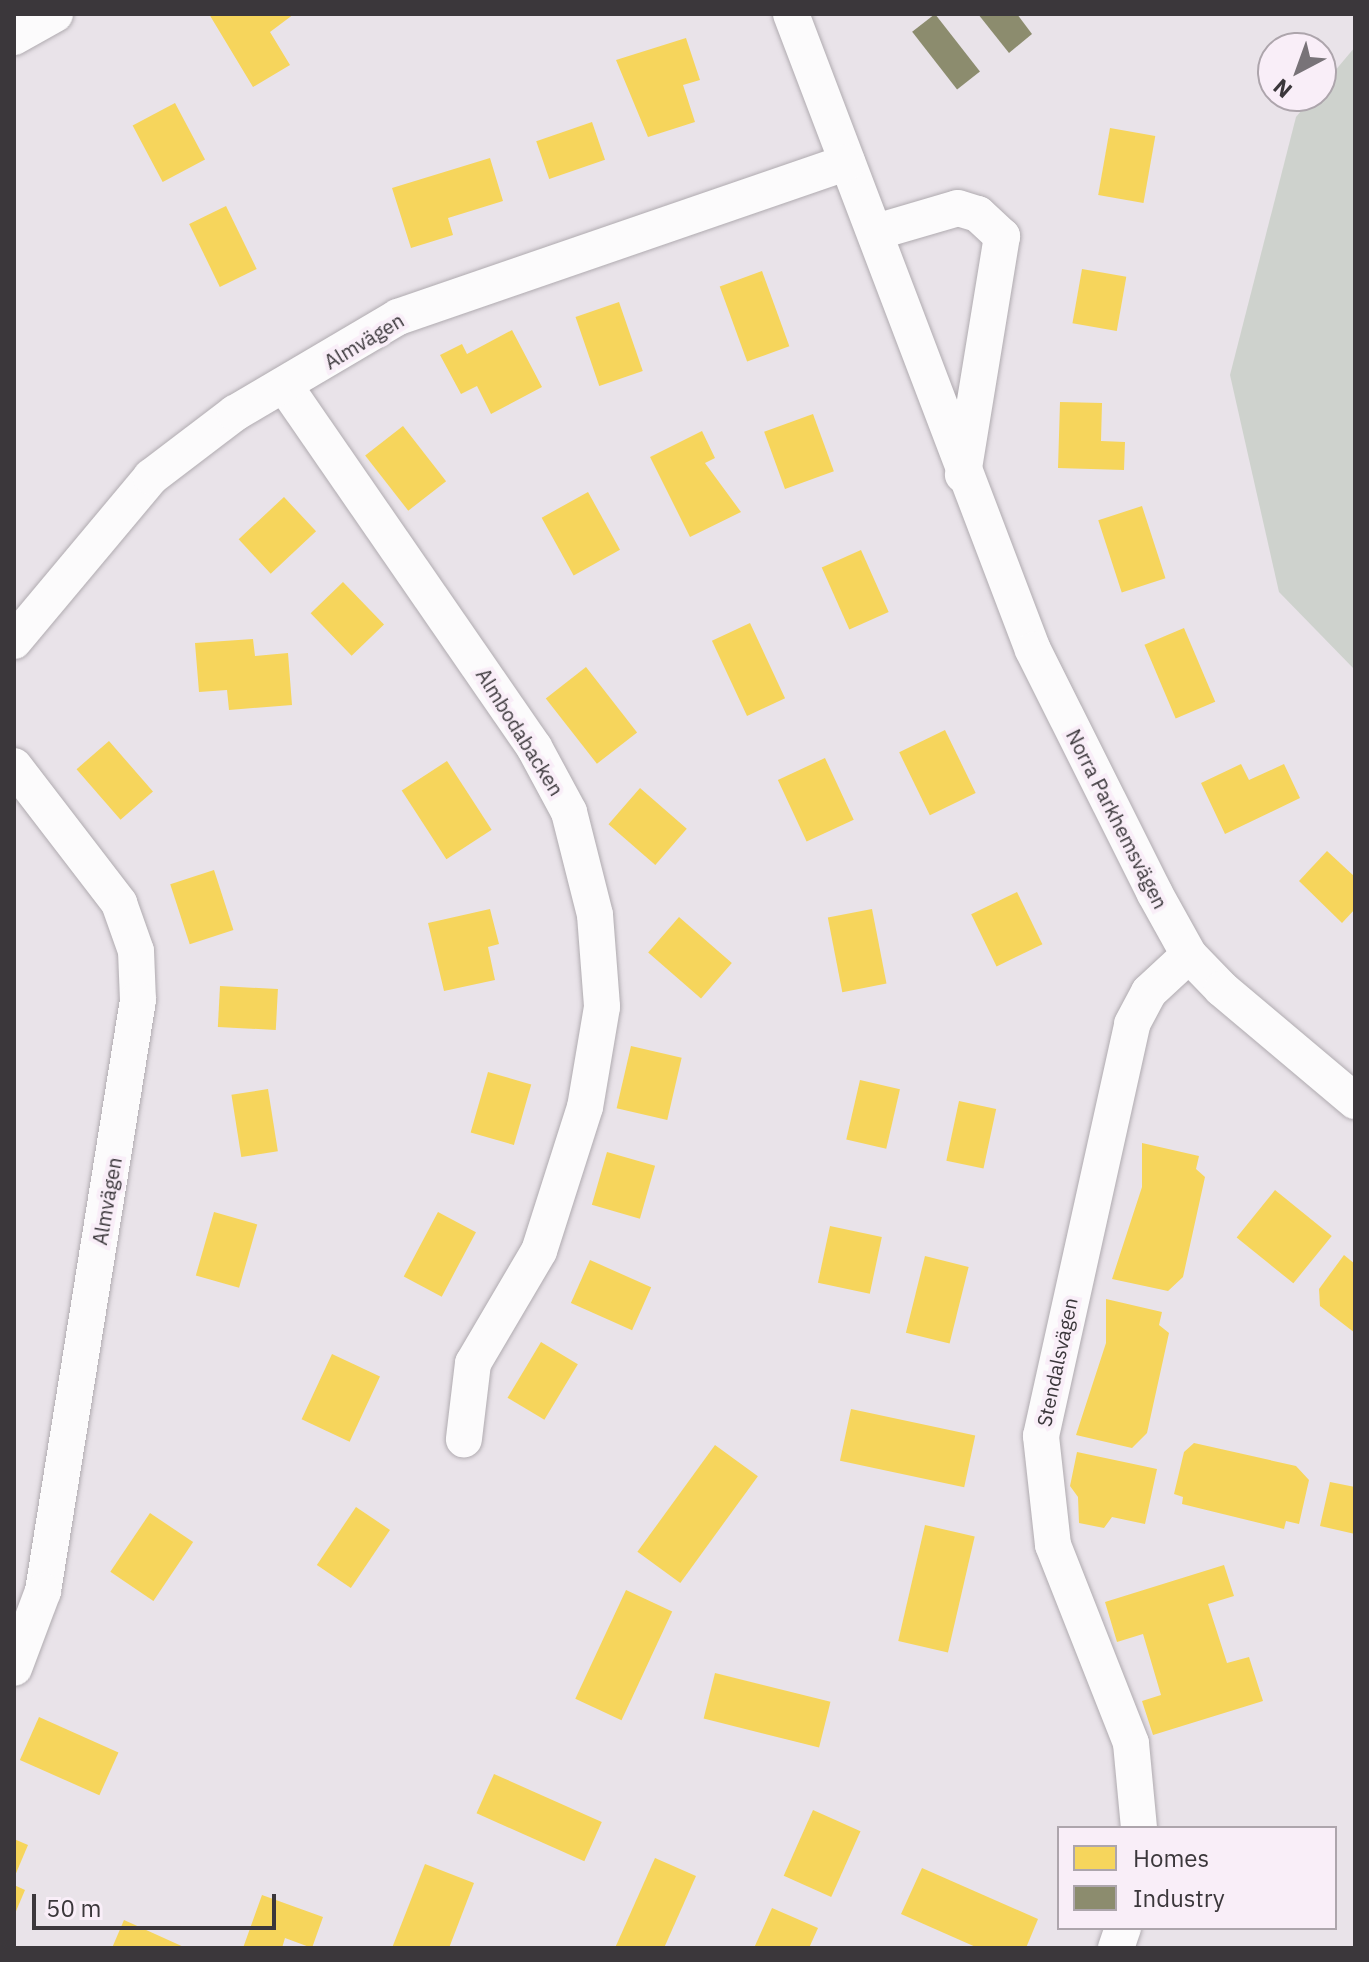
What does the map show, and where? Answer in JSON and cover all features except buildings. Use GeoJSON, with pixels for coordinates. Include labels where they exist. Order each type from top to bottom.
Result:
{"type":"FeatureCollection","features":[{"type":"Feature","properties":{"kind":"street"},"geometry":{"type":"LineString","coordinates":[[14,37],[55,14]]}},
{"type":"Feature","properties":{"kind":"street","name":"Norra Parkhemsvägen"},"geometry":{"type":"LineString","coordinates":[[791,14],[876,232],[963,476],[1033,650],[1189,955],[1289,1052],[1355,1101]]}},
{"type":"Feature","properties":{"kind":"street","name":"Almvägen"},"geometry":{"type":"LineString","coordinates":[[14,641],[151,477],[235,413],[287,389],[398,317],[847,162]]}},
{"type":"Feature","properties":{"kind":"street"},"geometry":{"type":"LineString","coordinates":[[876,232],[958,208],[978,214],[1002,236],[963,476]]}},
{"type":"Feature","properties":{"kind":"street","name":"Almbodabacken"},"geometry":{"type":"LineString","coordinates":[[287,389],[534,747],[569,812],[595,915],[602,1007],[585,1107],[539,1251],[473,1363],[464,1439]]}},
{"type":"Feature","properties":{"kind":"street","name":"Almvägen"},"geometry":{"type":"LineString","coordinates":[[14,766],[119,903],[136,951],[138,1000],[43,1591],[14,1668]]}},
{"type":"Feature","properties":{"kind":"street","name":"Stendalsvägen"},"geometry":{"type":"LineString","coordinates":[[1139,1826],[1131,1743],[1053,1545],[1041,1436],[1132,1024],[1149,992],[1189,955]]}},
{"type":"Feature","properties":{"kind":"shaded area"},"geometry":{"type":"Polygon","coordinates":[[[1355,47],[1355,670],[1279,592],[1230,375],[1296,117],[1300,112],[1337,112],[1337,68],[1355,47]]]}}]}
